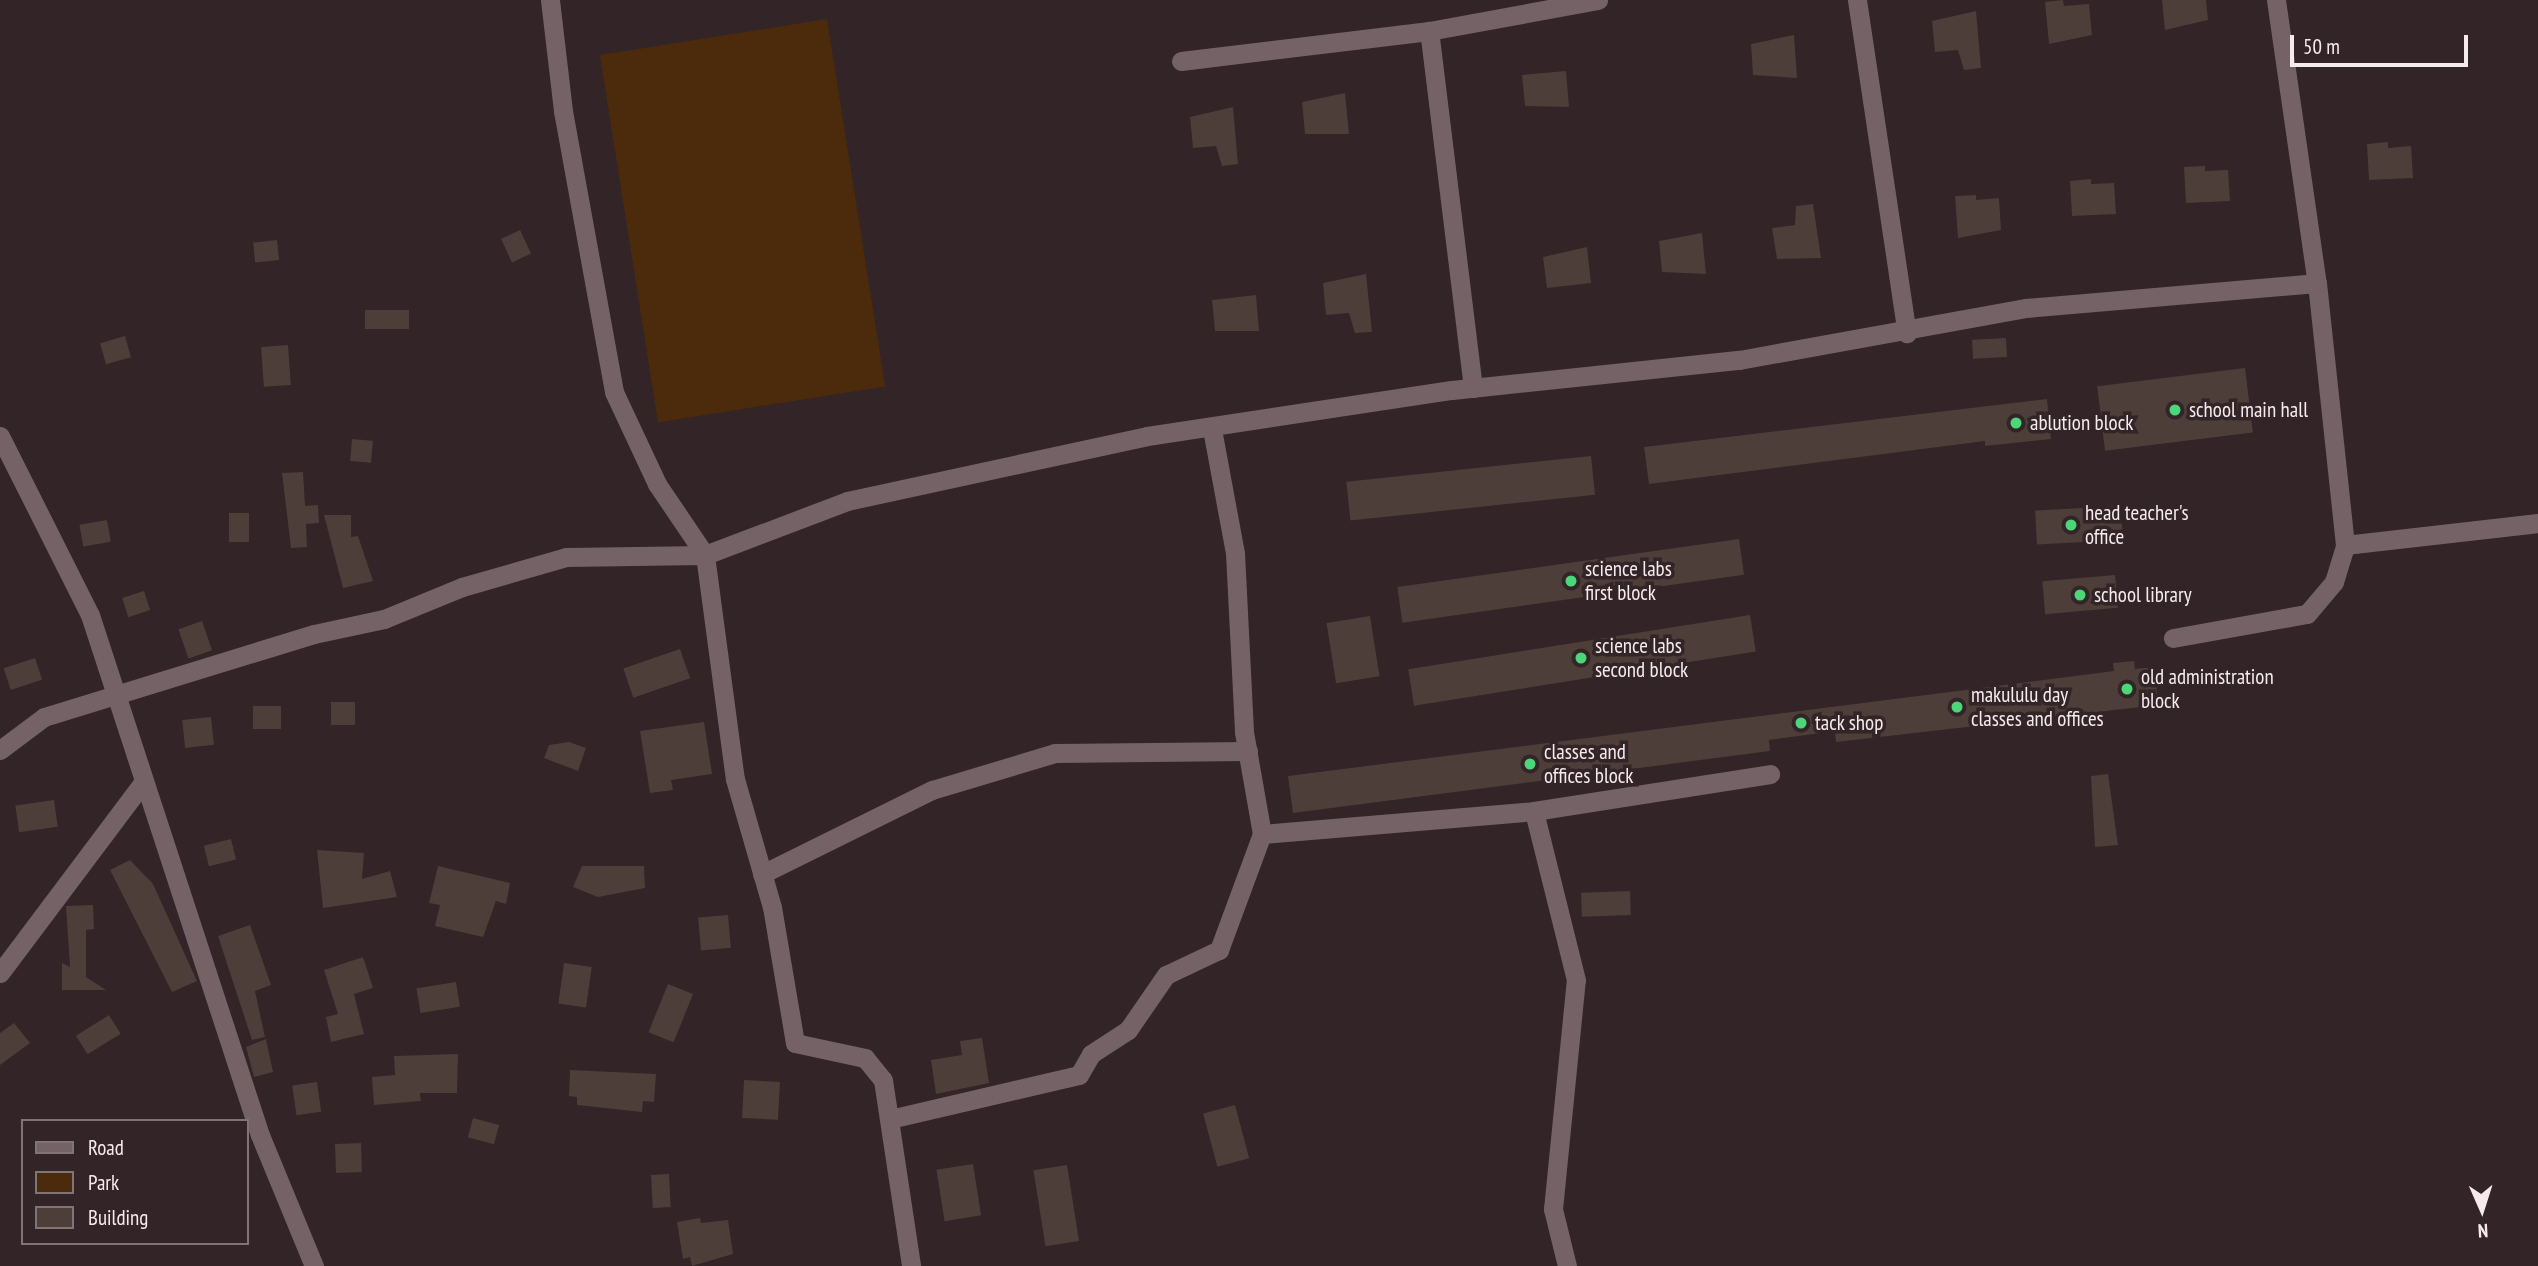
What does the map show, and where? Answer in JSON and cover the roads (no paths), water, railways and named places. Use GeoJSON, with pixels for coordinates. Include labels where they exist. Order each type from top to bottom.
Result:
{"type":"FeatureCollection","features":[{"type":"Feature","properties":{"kind":"street"},"geometry":{"type":"LineString","coordinates":[[550,0],[563,111],[614,391],[657,484],[705,555],[735,779],[762,874],[795,1043],[865,1058],[883,1080],[911,1266]]}},
{"type":"Feature","properties":{"kind":"street"},"geometry":{"type":"LineString","coordinates":[[1181,61],[1429,31],[1598,0]]}},
{"type":"Feature","properties":{"kind":"street"},"geometry":{"type":"LineString","coordinates":[[1857,0],[1907,333]]}},
{"type":"Feature","properties":{"kind":"street"},"geometry":{"type":"LineString","coordinates":[[2173,638],[2307,614],[2334,582],[2345,545],[2318,283],[2276,0]]}},
{"type":"Feature","properties":{"kind":"street"},"geometry":{"type":"LineString","coordinates":[[1429,31],[1473,388]]}},
{"type":"Feature","properties":{"kind":"street"},"geometry":{"type":"LineString","coordinates":[[0,750],[44,718],[115,699],[566,557],[705,555],[846,501],[1147,436],[1212,429],[1473,388],[1739,360],[1907,333],[2026,308],[2318,283]]}},
{"type":"Feature","properties":{"kind":"street"},"geometry":{"type":"LineString","coordinates":[[890,1119],[1079,1075],[1091,1054],[1128,1030],[1166,975],[1219,950],[1262,834],[1248,751],[1235,553],[1212,429]]}},
{"type":"Feature","properties":{"kind":"street"},"geometry":{"type":"LineString","coordinates":[[0,436],[90,615],[142,784],[260,1135],[314,1266]]}},
{"type":"Feature","properties":{"kind":"street"},"geometry":{"type":"LineString","coordinates":[[2345,545],[2538,523]]}},
{"type":"Feature","properties":{"kind":"street"},"geometry":{"type":"LineString","coordinates":[[762,874],[932,790],[1055,753],[1248,751]]}},
{"type":"Feature","properties":{"kind":"street"},"geometry":{"type":"LineString","coordinates":[[1262,834],[1534,811],[1770,774]]}},
{"type":"Feature","properties":{"kind":"street"},"geometry":{"type":"LineString","coordinates":[[0,973],[142,784]]}},
{"type":"Feature","properties":{"kind":"street"},"geometry":{"type":"LineString","coordinates":[[1534,811],[1576,979],[1553,1209],[1567,1266]]}},
{"type":"Feature","properties":{"kind":"place","name":"school main hall"},"geometry":{"type":"Point","coordinates":[2175,410]}},
{"type":"Feature","properties":{"kind":"place","name":"ablution block"},"geometry":{"type":"Point","coordinates":[2016,423]}},
{"type":"Feature","properties":{"kind":"place","name":"head teacher's office"},"geometry":{"type":"Point","coordinates":[2071,525]}},
{"type":"Feature","properties":{"kind":"place","name":"science labs first block"},"geometry":{"type":"Point","coordinates":[1571,581]}},
{"type":"Feature","properties":{"kind":"place","name":"school library"},"geometry":{"type":"Point","coordinates":[2080,595]}},
{"type":"Feature","properties":{"kind":"place","name":"science labs second block"},"geometry":{"type":"Point","coordinates":[1581,658]}},
{"type":"Feature","properties":{"kind":"place","name":"old administration block"},"geometry":{"type":"Point","coordinates":[2127,689]}},
{"type":"Feature","properties":{"kind":"place","name":"makululu day classes and offices"},"geometry":{"type":"Point","coordinates":[1957,707]}},
{"type":"Feature","properties":{"kind":"place","name":"tack shop"},"geometry":{"type":"Point","coordinates":[1801,723]}},
{"type":"Feature","properties":{"kind":"place","name":"classes and offices block"},"geometry":{"type":"Point","coordinates":[1530,764]}}]}
